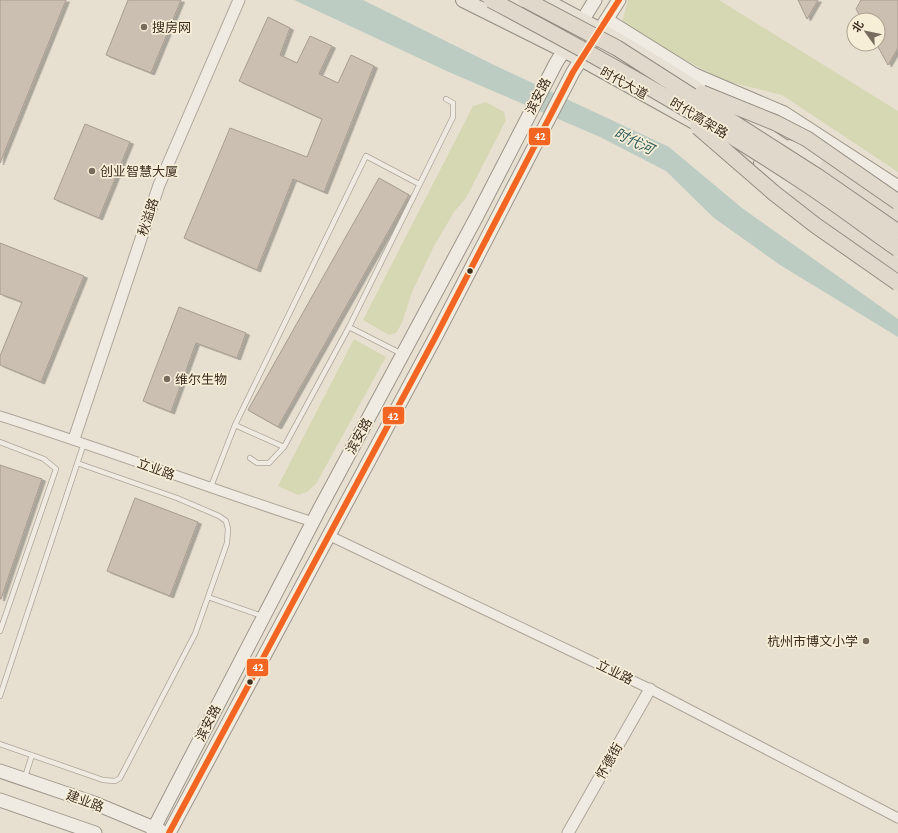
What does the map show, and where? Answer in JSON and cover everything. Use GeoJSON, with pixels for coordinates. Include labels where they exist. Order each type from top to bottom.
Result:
{"type":"FeatureCollection","features":[{"type":"Feature","properties":{"kind":"highway","name":"时代高架路"},"geometry":{"type":"LineString","coordinates":[[491,0],[557,35],[710,124],[810,186],[898,249]]}},
{"type":"Feature","properties":{"kind":"highway","name":"时代高架路"},"geometry":{"type":"LineString","coordinates":[[526,0],[617,48],[817,176],[898,232]]}},
{"type":"Feature","properties":{"kind":"highway"},"geometry":{"type":"LineString","coordinates":[[653,71],[741,110],[776,123],[807,138],[898,202]]}},
{"type":"Feature","properties":{"kind":"highway"},"geometry":{"type":"LineString","coordinates":[[641,84],[712,137],[774,193],[815,225],[898,283]]}},
{"type":"Feature","properties":{"kind":"highway"},"geometry":{"type":"LineString","coordinates":[[828,167],[898,216]]}},
{"type":"Feature","properties":{"kind":"highway"},"geometry":{"type":"LineString","coordinates":[[795,196],[898,267]]}},
{"type":"Feature","properties":{"kind":"main road","name":"时代大道"},"geometry":{"type":"LineString","coordinates":[[463,0],[581,59],[724,139],[898,258]]}},
{"type":"Feature","properties":{"kind":"main road"},"geometry":{"type":"LineString","coordinates":[[544,0],[583,19],[604,24],[695,75],[784,113],[898,187]]}},
{"type":"Feature","properties":{"kind":"main road","name":"滨安路"},"geometry":{"type":"LineString","coordinates":[[153,831],[313,522],[478,216],[542,90],[564,50],[595,0]]}},
{"type":"Feature","properties":{"kind":"main road","name":"滨安路"},"geometry":{"type":"LineString","coordinates":[[169,833],[436,336],[581,59],[619,0]]}},
{"type":"Feature","properties":{"kind":"main road"},"geometry":{"type":"LineString","coordinates":[[604,24],[898,224]]}},
{"type":"Feature","properties":{"kind":"main road"},"geometry":{"type":"LineString","coordinates":[[708,80],[750,123]]}},
{"type":"Feature","properties":{"kind":"main road"},"geometry":{"type":"LineString","coordinates":[[779,143],[805,153],[828,167]]}},
{"type":"Feature","properties":{"kind":"main road"},"geometry":{"type":"LineString","coordinates":[[761,163],[780,185],[795,196]]}},
{"type":"Feature","properties":{"kind":"main road","name":"建业路"},"geometry":{"type":"LineString","coordinates":[[0,771],[94,803],[153,831],[169,833]]}},
{"type":"Feature","properties":{"kind":"main road","name":"建业路"},"geometry":{"type":"LineString","coordinates":[[0,800],[95,833]]}},
{"type":"Feature","properties":{"kind":"street","name":"秋溢路"},"geometry":{"type":"LineString","coordinates":[[79,441],[159,185],[238,3]]}},
{"type":"Feature","properties":{"kind":"street","name":"立业路"},"geometry":{"type":"LineString","coordinates":[[0,416],[79,441],[210,489],[313,522]]}},
{"type":"Feature","properties":{"kind":"street","name":"立业路"},"geometry":{"type":"LineString","coordinates":[[328,535],[650,689],[898,818]]}},
{"type":"Feature","properties":{"kind":"street","name":"怀德街"},"geometry":{"type":"LineString","coordinates":[[568,833],[650,689]]}},
{"type":"Feature","properties":{"kind":"lane"},"geometry":{"type":"LineString","coordinates":[[250,458],[257,463],[269,463],[284,447],[349,327],[453,116],[453,103],[446,99]]}},
{"type":"Feature","properties":{"kind":"lane"},"geometry":{"type":"LineString","coordinates":[[210,489],[235,424],[366,156],[419,184]]}},
{"type":"Feature","properties":{"kind":"lane"},"geometry":{"type":"LineString","coordinates":[[349,327],[403,355]]}},
{"type":"Feature","properties":{"kind":"lane"},"geometry":{"type":"LineString","coordinates":[[235,424],[284,447]]}},
{"type":"Feature","properties":{"kind":"lane"},"geometry":{"type":"LineString","coordinates":[[0,696],[77,463],[79,441]]}},
{"type":"Feature","properties":{"kind":"lane"},"geometry":{"type":"LineString","coordinates":[[0,442],[44,459],[56,469],[0,631]]}},
{"type":"Feature","properties":{"kind":"lane"},"geometry":{"type":"LineString","coordinates":[[0,744],[103,780],[115,781],[120,778],[195,634],[228,534],[227,524],[223,518],[198,506],[77,463]]}},
{"type":"Feature","properties":{"kind":"lane"},"geometry":{"type":"LineString","coordinates":[[208,597],[264,616]]}},
{"type":"Feature","properties":{"kind":"lane"},"geometry":{"type":"LineString","coordinates":[[24,779],[32,755]]}},
{"type":"Feature","properties":{"kind":"green space"},"geometry":{"type":"Polygon","coordinates":[[[628,0],[719,0],[898,111],[898,172],[782,95],[725,81],[621,27],[628,0]]]}},
{"type":"Feature","properties":{"kind":"green space"},"geometry":{"type":"Polygon","coordinates":[[[486,102],[504,112],[506,120],[466,198],[454,212],[433,248],[412,292],[402,323],[396,333],[389,335],[363,320],[473,106],[486,102]]]}},
{"type":"Feature","properties":{"kind":"green space"},"geometry":{"type":"Polygon","coordinates":[[[354,339],[386,357],[316,484],[307,492],[298,495],[278,486],[354,339]]]}},
{"type":"Feature","properties":{"kind":"water","name":"时代河"},"geometry":{"type":"Polygon","coordinates":[[[294,0],[363,0],[496,66],[669,147],[742,208],[898,319],[898,337],[780,265],[714,218],[666,171],[600,137],[451,73],[294,0]]]}},
{"type":"Feature","properties":{"kind":"building"},"geometry":{"type":"Polygon","coordinates":[[[0,0],[66,0],[0,163],[0,0]]]}},
{"type":"Feature","properties":{"kind":"building","name":"搜房网"},"geometry":{"type":"Polygon","coordinates":[[[128,0],[181,0],[151,73],[106,55],[128,0]]]}},
{"type":"Feature","properties":{"kind":"building"},"geometry":{"type":"Polygon","coordinates":[[[798,0],[818,0],[807,19],[798,0]]]}},
{"type":"Feature","properties":{"kind":"building"},"geometry":{"type":"Polygon","coordinates":[[[861,0],[898,0],[898,48],[888,65],[881,52],[886,52],[886,12],[858,12],[856,9],[861,0]]]}},
{"type":"Feature","properties":{"kind":"building"},"geometry":{"type":"Polygon","coordinates":[[[268,17],[290,28],[280,55],[297,63],[310,36],[332,46],[319,74],[338,83],[351,55],[374,66],[324,192],[293,179],[257,270],[184,238],[230,128],[307,157],[322,119],[239,81],[268,17]]]}},
{"type":"Feature","properties":{"kind":"building","name":"创业智慧大厦"},"geometry":{"type":"Polygon","coordinates":[[[85,124],[130,142],[99,218],[54,199],[85,124]]]}},
{"type":"Feature","properties":{"kind":"building"},"geometry":{"type":"Polygon","coordinates":[[[379,178],[409,195],[278,427],[248,410],[379,178]]]}},
{"type":"Feature","properties":{"kind":"building"},"geometry":{"type":"Polygon","coordinates":[[[0,243],[84,276],[41,382],[0,365],[0,356],[22,302],[0,294],[0,243]]]}},
{"type":"Feature","properties":{"kind":"building","name":"维尔生物"},"geometry":{"type":"Polygon","coordinates":[[[179,307],[246,333],[237,358],[196,343],[171,412],[143,401],[179,307]]]}},
{"type":"Feature","properties":{"kind":"building"},"geometry":{"type":"Polygon","coordinates":[[[0,465],[42,479],[1,599],[0,599],[0,465]]]}},
{"type":"Feature","properties":{"kind":"building"},"geometry":{"type":"Polygon","coordinates":[[[135,498],[198,522],[170,596],[107,571],[135,498]]]}},
{"type":"Feature","properties":{"kind":"transit line","name":"42"},"geometry":{"type":"LineString","coordinates":[[169,833],[436,336],[573,72],[619,0]]}},
{"type":"Feature","properties":{"kind":"place","name":"搜房网"},"geometry":{"type":"Point","coordinates":[144,27]}},
{"type":"Feature","properties":{"kind":"place","name":"创业智慧大厦"},"geometry":{"type":"Point","coordinates":[92,171]}},
{"type":"Feature","properties":{"kind":"place","name":"维尔生物"},"geometry":{"type":"Point","coordinates":[167,379]}},
{"type":"Feature","properties":{"kind":"place","name":"杭州市博文小学"},"geometry":{"type":"Point","coordinates":[866,641]}}]}
